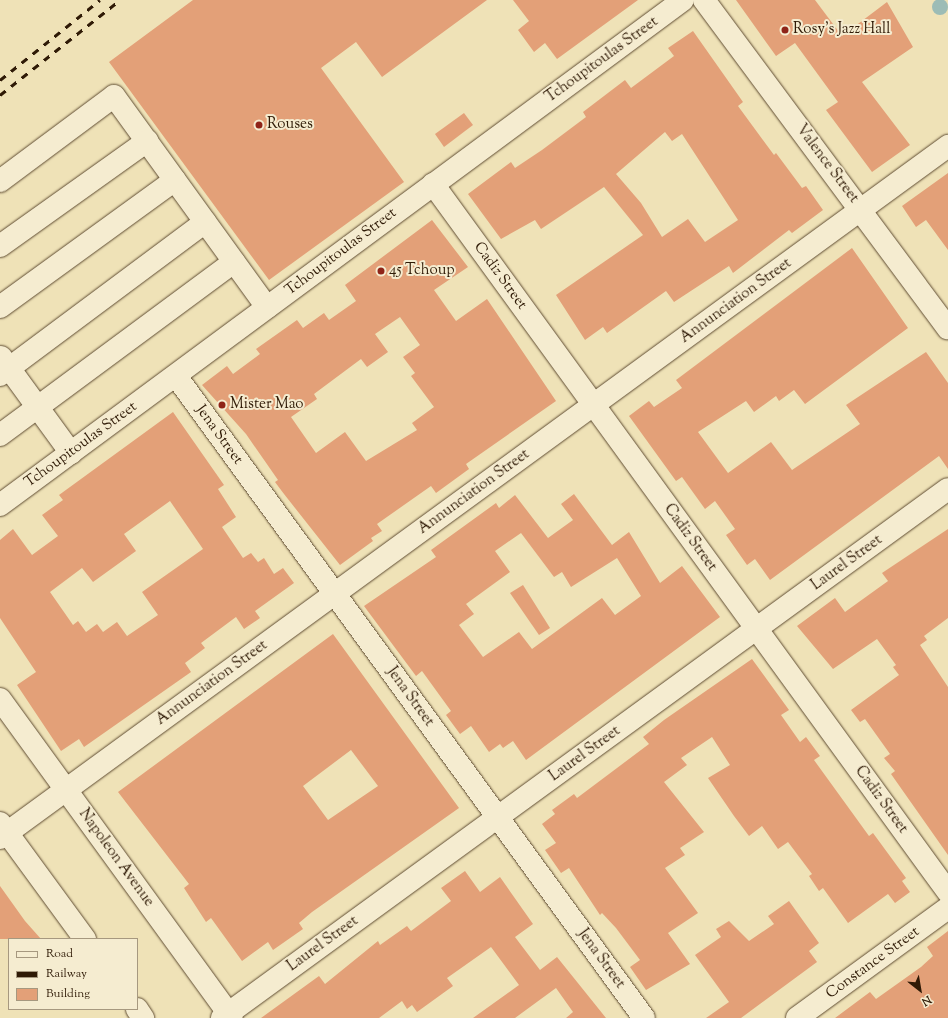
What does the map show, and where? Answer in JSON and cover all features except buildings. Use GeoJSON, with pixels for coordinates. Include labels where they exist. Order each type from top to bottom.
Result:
{"type":"FeatureCollection","features":[{"type":"Feature","properties":{"kind":"street","name":"Tchoupitoulas Street"},"geometry":{"type":"LineString","coordinates":[[0,505],[684,0]]}},
{"type":"Feature","properties":{"kind":"street","name":"Valence Street"},"geometry":{"type":"LineString","coordinates":[[704,0],[948,328]]}},
{"type":"Feature","properties":{"kind":"street"},"geometry":{"type":"LineString","coordinates":[[0,181],[114,96],[267,307]]}},
{"type":"Feature","properties":{"kind":"street"},"geometry":{"type":"LineString","coordinates":[[0,246],[146,141]]}},
{"type":"Feature","properties":{"kind":"street","name":"Annunciation Street"},"geometry":{"type":"LineString","coordinates":[[2,831],[66,789],[594,406],[948,146]]}},
{"type":"Feature","properties":{"kind":"street"},"geometry":{"type":"LineString","coordinates":[[0,307],[174,180]]}},
{"type":"Feature","properties":{"kind":"street","name":"Cadiz Street"},"geometry":{"type":"LineString","coordinates":[[433,184],[948,892]]}},
{"type":"Feature","properties":{"kind":"street"},"geometry":{"type":"LineString","coordinates":[[71,453],[37,407],[3,367],[205,222]]}},
{"type":"Feature","properties":{"kind":"street"},"geometry":{"type":"LineString","coordinates":[[0,435],[234,262]]}},
{"type":"Feature","properties":{"kind":"street","name":"Jena Street"},"geometry":{"type":"LineString","coordinates":[[176,376],[644,1018]]}},
{"type":"Feature","properties":{"kind":"street","name":"Laurel Street"},"geometry":{"type":"LineString","coordinates":[[228,1016],[948,489]]}},
{"type":"Feature","properties":{"kind":"street","name":"Napoleon Avenue"},"geometry":{"type":"LineString","coordinates":[[0,698],[228,1016]]}},
{"type":"Feature","properties":{"kind":"street"},"geometry":{"type":"LineString","coordinates":[[2,831],[84,938]]}},
{"type":"Feature","properties":{"kind":"street","name":"Constance Street"},"geometry":{"type":"LineString","coordinates":[[797,1018],[948,908]]}},
{"type":"Feature","properties":{"kind":"water"},"geometry":{"type":"Polygon","coordinates":[[[937,-1],[943,-1],[948,4],[946,13],[943,15],[937,15],[932,10],[932,4],[937,-1]]]}},
{"type":"Feature","properties":{"kind":"railway"},"geometry":{"type":"LineString","coordinates":[[0,80],[100,0]]}},
{"type":"Feature","properties":{"kind":"railway"},"geometry":{"type":"LineString","coordinates":[[0,95],[120,0]]}},
{"type":"Feature","properties":{"kind":"place","name":"Rosy's Jazz Hall"},"geometry":{"type":"Point","coordinates":[785,30]}},
{"type":"Feature","properties":{"kind":"place","name":"Rouses"},"geometry":{"type":"Point","coordinates":[259,125]}},
{"type":"Feature","properties":{"kind":"place","name":"45 Tchoup"},"geometry":{"type":"Point","coordinates":[381,271]}},
{"type":"Feature","properties":{"kind":"place","name":"Mister Mao"},"geometry":{"type":"Point","coordinates":[222,405]}}]}
